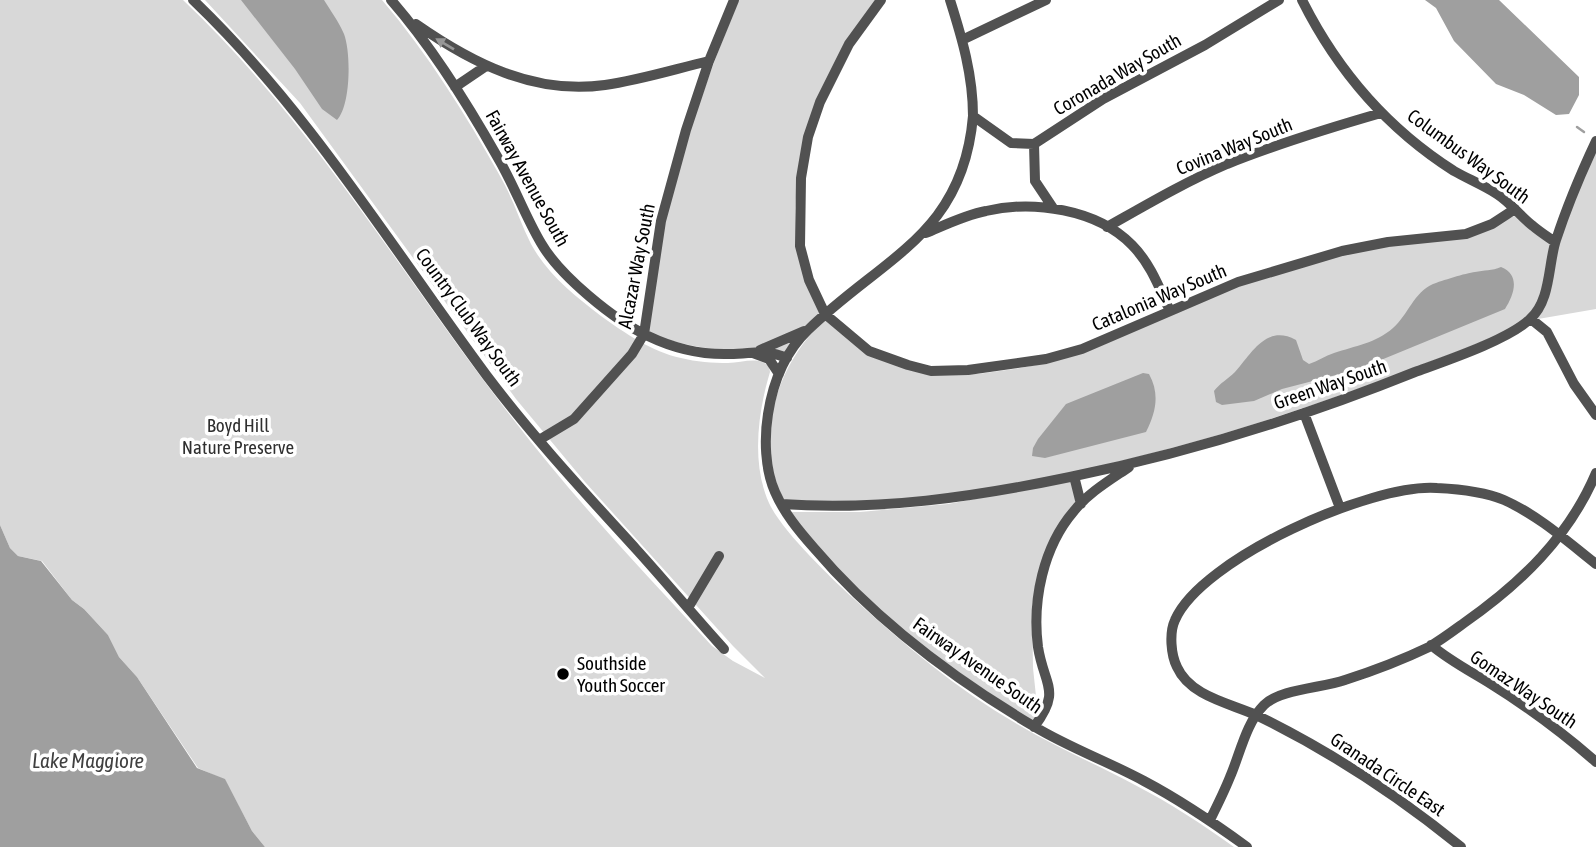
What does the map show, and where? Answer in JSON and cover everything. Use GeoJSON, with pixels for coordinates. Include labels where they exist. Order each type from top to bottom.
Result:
{"type":"FeatureCollection","features":[{"type":"Feature","properties":{"kind":"street","name":"Country Club Way South"},"geometry":{"type":"LineString","coordinates":[[193,0],[291,107],[368,207],[488,376],[539,440],[724,649]]}},
{"type":"Feature","properties":{"kind":"street","name":"Fairway Avenue South"},"geometry":{"type":"LineString","coordinates":[[391,0],[407,18],[455,87],[500,160],[542,245],[557,266],[580,289],[644,334],[693,351],[714,354],[769,351],[786,358]]}},
{"type":"Feature","properties":{"kind":"street","name":"Alcazar Way South"},"geometry":{"type":"LineString","coordinates":[[539,440],[574,419],[632,354],[644,334],[661,221],[686,130],[709,61],[734,0]]}},
{"type":"Feature","properties":{"kind":"street"},"geometry":{"type":"LineString","coordinates":[[825,314],[809,280],[800,246],[800,188],[808,137],[820,102],[849,44],[881,0]]}},
{"type":"Feature","properties":{"kind":"street"},"geometry":{"type":"LineString","coordinates":[[922,235],[940,213],[959,178],[964,166],[973,116],[971,78],[950,0]]}},
{"type":"Feature","properties":{"kind":"street"},"geometry":{"type":"LineString","coordinates":[[962,40],[1046,0]]}},
{"type":"Feature","properties":{"kind":"street","name":"Coronada Way South"},"geometry":{"type":"LineString","coordinates":[[1034,144],[1103,99],[1205,45],[1279,0]]}},
{"type":"Feature","properties":{"kind":"street","name":"Columbus Way South"},"geometry":{"type":"LineString","coordinates":[[1302,0],[1331,51],[1355,85],[1381,113],[1419,146],[1455,171],[1498,194],[1555,242]]}},
{"type":"Feature","properties":{"kind":"street"},"geometry":{"type":"LineString","coordinates":[[407,18],[437,39],[486,66],[538,83],[582,86],[628,81],[709,61]]}},
{"type":"Feature","properties":{"kind":"street"},"geometry":{"type":"LineString","coordinates":[[455,87],[486,66]]}},
{"type":"Feature","properties":{"kind":"street","name":"Covina Way South"},"geometry":{"type":"LineString","coordinates":[[1107,227],[1168,192],[1226,164],[1381,113]]}},
{"type":"Feature","properties":{"kind":"street"},"geometry":{"type":"LineString","coordinates":[[973,116],[1011,143],[1034,144],[1035,181],[1053,208]]}},
{"type":"Feature","properties":{"kind":"street"},"geometry":{"type":"LineString","coordinates":[[1596,141],[1580,174],[1555,242],[1544,296],[1531,319],[1547,332],[1574,384],[1596,415]]}},
{"type":"Feature","properties":{"kind":"street"},"geometry":{"type":"LineString","coordinates":[[922,235],[987,210],[1026,206],[1053,208],[1083,216],[1121,234],[1144,259],[1170,309]]}},
{"type":"Feature","properties":{"kind":"street","name":"Catalonia Way South"},"geometry":{"type":"LineString","coordinates":[[825,314],[869,351],[930,371],[968,370],[1046,359],[1082,349],[1238,282],[1342,251],[1388,242],[1466,234],[1492,224],[1515,209]]}},
{"type":"Feature","properties":{"kind":"street","name":"Fairway Avenue South"},"geometry":{"type":"LineString","coordinates":[[922,235],[825,314],[808,330],[786,358],[770,404],[766,445],[774,490],[781,505],[797,529],[835,573],[926,655],[1034,727],[1144,781],[1210,820],[1247,847]]}},
{"type":"Feature","properties":{"kind":"street","name":"Green Way South"},"geometry":{"type":"LineString","coordinates":[[781,505],[861,507],[948,499],[1133,464],[1304,413],[1452,358],[1505,335],[1531,319]]}},
{"type":"Feature","properties":{"kind":"street"},"geometry":{"type":"LineString","coordinates":[[755,352],[808,330]]}},
{"type":"Feature","properties":{"kind":"street"},"geometry":{"type":"LineString","coordinates":[[755,352],[769,359],[779,374]]}},
{"type":"Feature","properties":{"kind":"street"},"geometry":{"type":"LineString","coordinates":[[1304,413],[1340,508]]}},
{"type":"Feature","properties":{"kind":"street","name":"Green Way South"},"geometry":{"type":"LineString","coordinates":[[1034,727],[1050,698],[1038,649],[1036,604],[1044,570],[1057,536],[1074,510],[1133,464]]}},
{"type":"Feature","properties":{"kind":"street"},"geometry":{"type":"LineString","coordinates":[[1210,820],[1255,715],[1266,703],[1278,696],[1338,683],[1382,667],[1431,645],[1483,609],[1524,575],[1561,536],[1596,473]]}},
{"type":"Feature","properties":{"kind":"street"},"geometry":{"type":"LineString","coordinates":[[1074,476],[1081,504]]}},
{"type":"Feature","properties":{"kind":"street","name":"Granada Circle East"},"geometry":{"type":"LineString","coordinates":[[1461,847],[1410,806],[1344,761],[1255,715],[1190,686],[1177,667],[1172,648],[1174,622],[1198,589],[1220,571],[1287,532],[1340,508],[1407,489],[1447,489],[1504,500],[1561,536],[1596,564]]}},
{"type":"Feature","properties":{"kind":"street"},"geometry":{"type":"LineString","coordinates":[[688,608],[719,556]]}},
{"type":"Feature","properties":{"kind":"street","name":"Gomaz Way South"},"geometry":{"type":"LineString","coordinates":[[1431,645],[1453,663],[1490,684],[1565,735],[1596,762]]}},
{"type":"Feature","properties":{"kind":"green space","name":"Boyd Hill Nature Preserve"},"geometry":{"type":"Polygon","coordinates":[[[0,0],[183,0],[230,48],[316,150],[536,449],[635,563],[712,646],[765,678],[585,482],[516,399],[300,103],[205,0],[382,0],[431,63],[460,108],[505,184],[531,244],[562,284],[610,322],[639,341],[670,355],[728,363],[760,361],[769,366],[758,438],[763,488],[784,527],[819,566],[892,633],[973,696],[1031,732],[1161,799],[1234,847],[265,847],[252,831],[225,780],[198,768],[137,677],[119,657],[108,635],[72,600],[42,561],[18,556],[10,548],[0,525],[0,0]]]}},
{"type":"Feature","properties":{"kind":"green space"},"geometry":{"type":"Polygon","coordinates":[[[739,0],[876,0],[850,36],[798,172],[796,245],[820,313],[783,358],[680,343],[648,332],[659,247],[672,191],[717,53],[739,0]]]}},
{"type":"Feature","properties":{"kind":"green space"},"geometry":{"type":"Polygon","coordinates":[[[1596,150],[1596,309],[1538,319],[1558,244],[1596,150]]]}},
{"type":"Feature","properties":{"kind":"green space"},"geometry":{"type":"Polygon","coordinates":[[[1515,216],[1550,244],[1542,291],[1529,315],[1510,329],[1480,342],[1334,398],[1152,453],[1059,475],[959,494],[859,504],[785,503],[775,479],[770,430],[774,405],[793,359],[825,320],[863,351],[932,374],[978,374],[1014,369],[1047,363],[1219,292],[1343,255],[1389,246],[1446,240],[1515,216]]]}},
{"type":"Feature","properties":{"kind":"green space"},"geometry":{"type":"Polygon","coordinates":[[[1071,481],[1076,502],[1041,569],[1032,605],[1033,668],[1038,715],[1033,721],[933,653],[870,602],[815,544],[791,512],[860,512],[948,504],[1071,481]]]}},
{"type":"Feature","properties":{"kind":"water"},"geometry":{"type":"Polygon","coordinates":[[[241,0],[324,0],[344,34],[348,53],[347,91],[342,113],[337,120],[322,109],[295,69],[241,0]]]}},
{"type":"Feature","properties":{"kind":"water"},"geometry":{"type":"Polygon","coordinates":[[[1425,0],[1499,0],[1579,77],[1579,95],[1569,114],[1556,115],[1524,95],[1496,84],[1454,41],[1436,8],[1425,0]]]}},
{"type":"Feature","properties":{"kind":"water"},"geometry":{"type":"Polygon","coordinates":[[[1501,267],[1511,275],[1514,286],[1505,309],[1359,369],[1282,389],[1254,401],[1222,405],[1216,402],[1214,391],[1268,338],[1285,336],[1296,340],[1303,360],[1309,364],[1372,341],[1386,333],[1398,323],[1421,292],[1433,284],[1501,267]]]}},
{"type":"Feature","properties":{"kind":"water"},"geometry":{"type":"Polygon","coordinates":[[[1143,373],[1149,374],[1156,396],[1146,432],[1045,458],[1032,456],[1038,439],[1066,404],[1143,373]]]}},
{"type":"Feature","properties":{"kind":"water","name":"Lake Maggiore"},"geometry":{"type":"Polygon","coordinates":[[[0,525],[10,548],[18,556],[41,561],[72,600],[108,635],[119,657],[137,677],[197,768],[225,779],[252,831],[265,847],[0,847],[0,525]]]}},
{"type":"Feature","properties":{"kind":"waterway"},"geometry":{"type":"LineString","coordinates":[[1577,127],[1584,132]]}},
{"type":"Feature","properties":{"kind":"place","name":"Southside Youth Soccer"},"geometry":{"type":"Point","coordinates":[563,674]}}]}
